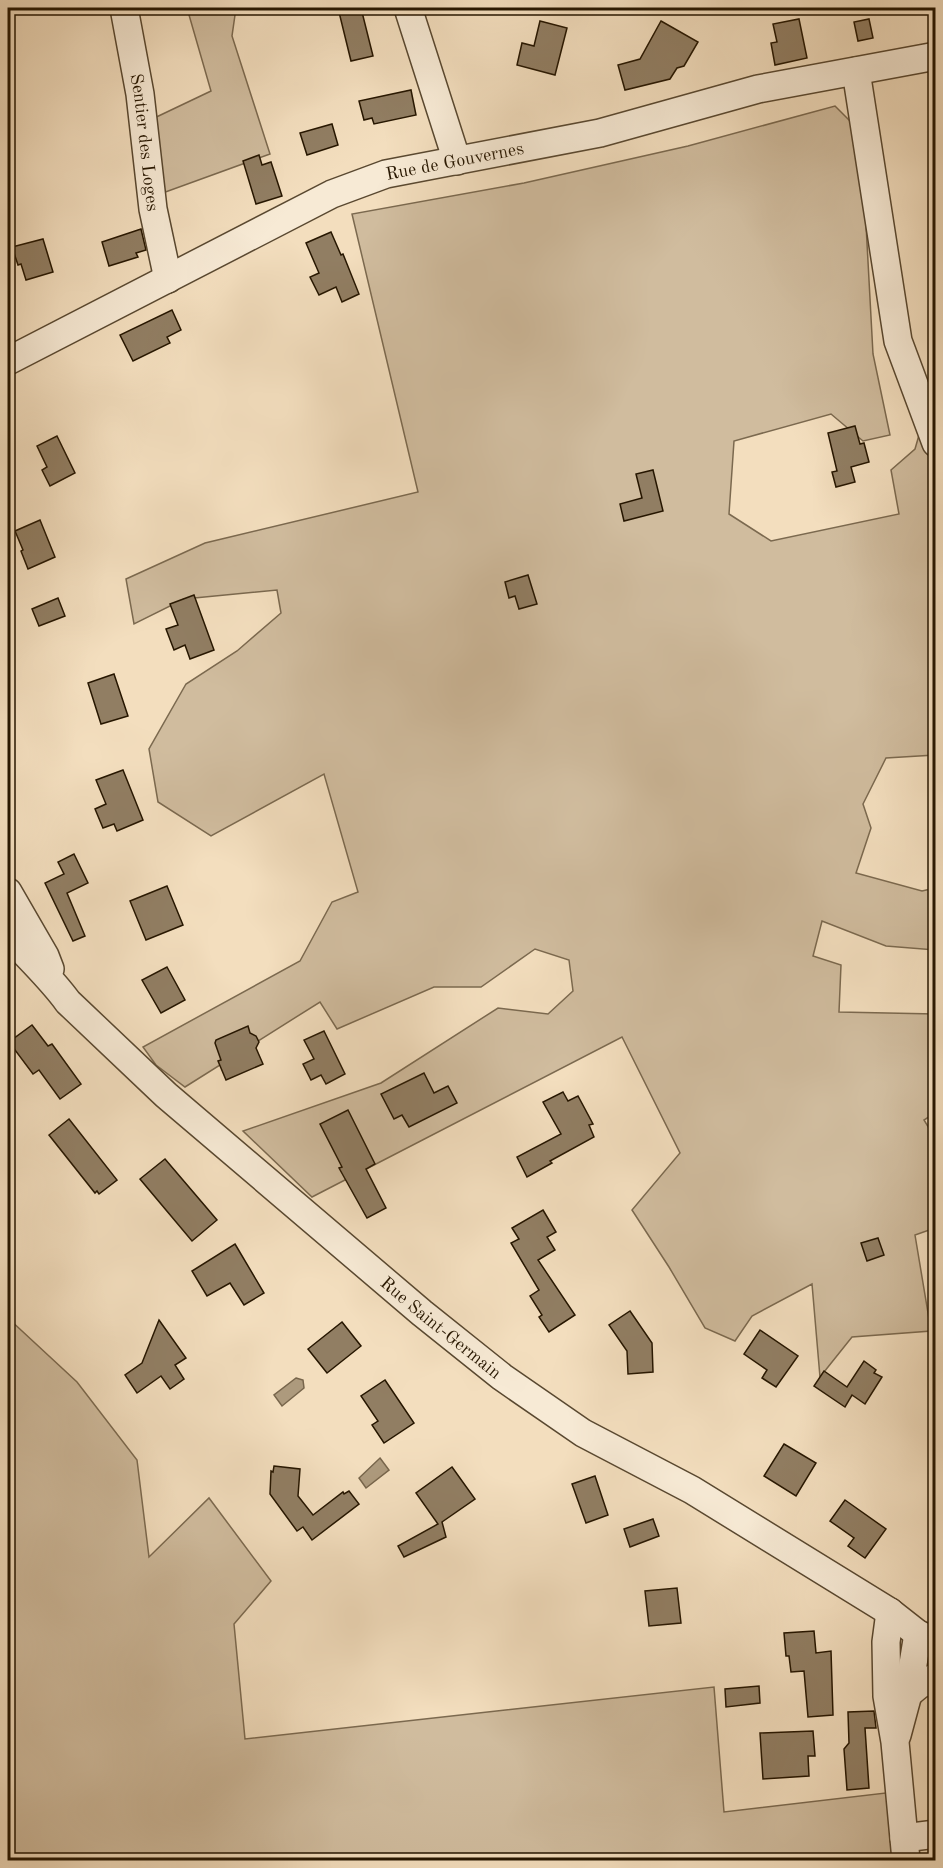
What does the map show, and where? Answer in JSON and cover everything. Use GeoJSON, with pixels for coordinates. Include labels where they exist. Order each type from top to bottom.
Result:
{"type":"FeatureCollection","features":[{"type":"Feature","properties":{"kind":"street","name":"Sentier des Loges"},"geometry":{"type":"LineString","coordinates":[[124,8],[140,94],[153,209],[168,279]]}},
{"type":"Feature","properties":{"kind":"street"},"geometry":{"type":"LineString","coordinates":[[408,8],[457,161]]}},
{"type":"Feature","properties":{"kind":"street","name":"Rue de Gouvernes"},"geometry":{"type":"LineString","coordinates":[[8,361],[332,195],[386,174],[600,133],[759,88],[936,56]]}},
{"type":"Feature","properties":{"kind":"street"},"geometry":{"type":"LineString","coordinates":[[856,71],[898,341],[936,443]]}},
{"type":"Feature","properties":{"kind":"street"},"geometry":{"type":"LineString","coordinates":[[8,892],[45,956],[57,987]]}},
{"type":"Feature","properties":{"kind":"street","name":"Rue Saint-Germain"},"geometry":{"type":"LineString","coordinates":[[8,934],[68,1002],[166,1095],[422,1314],[502,1377],[583,1433],[692,1490],[890,1612],[927,1638]]}},
{"type":"Feature","properties":{"kind":"street"},"geometry":{"type":"LineString","coordinates":[[890,1612],[886,1642],[887,1696],[895,1742],[905,1849],[936,1834]]}},
{"type":"Feature","properties":{"kind":"street"},"geometry":{"type":"LineString","coordinates":[[895,1742],[927,1638]]}},
{"type":"Feature","properties":{"kind":"street"},"geometry":{"type":"LineString","coordinates":[[908,1694],[919,1685],[936,1677]]}},
{"type":"Feature","properties":{"kind":"shaded area"},"geometry":{"type":"Polygon","coordinates":[[[187,8],[236,8],[232,36],[270,154],[160,194],[148,121],[211,91],[187,8]]]}},
{"type":"Feature","properties":{"kind":"shaded area"},"geometry":{"type":"Polygon","coordinates":[[[835,106],[861,132],[873,354],[890,435],[863,441],[831,414],[734,441],[729,514],[771,541],[899,514],[891,470],[915,449],[931,393],[935,393],[935,755],[886,758],[863,804],[871,828],[856,873],[922,891],[935,888],[935,950],[886,946],[822,921],[813,956],[841,965],[839,1012],[935,1014],[935,1113],[924,1120],[935,1138],[935,1228],[915,1235],[931,1331],[852,1337],[820,1377],[812,1284],[752,1316],[735,1341],[705,1328],[632,1210],[680,1153],[622,1037],[312,1197],[243,1131],[381,1083],[498,1008],[548,1014],[573,991],[569,960],[535,949],[481,987],[434,987],[337,1029],[320,1002],[185,1087],[156,1065],[143,1047],[300,961],[332,902],[358,892],[324,774],[211,836],[158,802],[149,749],[186,684],[237,651],[281,613],[277,590],[184,599],[134,624],[126,579],[205,543],[418,492],[352,214],[524,183],[688,146],[835,106]]]}},
{"type":"Feature","properties":{"kind":"shaded area"},"geometry":{"type":"Polygon","coordinates":[[[8,1318],[77,1382],[137,1460],[149,1557],[209,1498],[271,1581],[234,1624],[245,1739],[714,1687],[724,1812],[894,1792],[897,1860],[8,1860],[8,1318]]]}},
{"type":"Feature","properties":{"kind":"shaded area"},"geometry":{"type":"Polygon","coordinates":[[[296,1378],[303,1380],[304,1388],[282,1406],[274,1395],[296,1378]]]}},
{"type":"Feature","properties":{"kind":"shaded area"},"geometry":{"type":"Polygon","coordinates":[[[380,1458],[389,1470],[366,1488],[359,1478],[380,1458]]]}},
{"type":"Feature","properties":{"kind":"building"},"geometry":{"type":"Polygon","coordinates":[[[338,8],[361,8],[373,56],[351,61],[338,8]]]}},
{"type":"Feature","properties":{"kind":"building"},"geometry":{"type":"Polygon","coordinates":[[[799,19],[807,58],[775,65],[771,43],[777,42],[773,24],[799,19]]]}},
{"type":"Feature","properties":{"kind":"building"},"geometry":{"type":"Polygon","coordinates":[[[869,19],[873,38],[858,41],[854,22],[869,19]]]}},
{"type":"Feature","properties":{"kind":"building"},"geometry":{"type":"Polygon","coordinates":[[[540,21],[567,28],[555,75],[517,65],[522,43],[534,46],[540,21]]]}},
{"type":"Feature","properties":{"kind":"building"},"geometry":{"type":"Polygon","coordinates":[[[661,21],[698,42],[684,66],[677,68],[670,79],[625,90],[618,65],[640,59],[661,21]]]}},
{"type":"Feature","properties":{"kind":"building"},"geometry":{"type":"Polygon","coordinates":[[[411,90],[416,115],[374,124],[372,118],[364,120],[359,101],[411,90]]]}},
{"type":"Feature","properties":{"kind":"building"},"geometry":{"type":"Polygon","coordinates":[[[332,124],[338,145],[307,155],[300,133],[332,124]]]}},
{"type":"Feature","properties":{"kind":"building"},"geometry":{"type":"Polygon","coordinates":[[[259,155],[262,165],[271,162],[282,196],[256,204],[243,161],[259,155]]]}},
{"type":"Feature","properties":{"kind":"building"},"geometry":{"type":"Polygon","coordinates":[[[141,229],[146,250],[136,253],[138,257],[109,266],[102,242],[141,229]]]}},
{"type":"Feature","properties":{"kind":"building"},"geometry":{"type":"Polygon","coordinates":[[[331,232],[341,255],[343,254],[359,294],[342,302],[336,287],[319,295],[310,277],[319,273],[306,243],[331,232]]]}},
{"type":"Feature","properties":{"kind":"building"},"geometry":{"type":"Polygon","coordinates":[[[43,239],[53,272],[26,280],[12,247],[43,239]]]}},
{"type":"Feature","properties":{"kind":"building"},"geometry":{"type":"Polygon","coordinates":[[[172,310],[181,330],[167,337],[170,343],[133,361],[120,335],[172,310]]]}},
{"type":"Feature","properties":{"kind":"building"},"geometry":{"type":"Polygon","coordinates":[[[855,426],[860,444],[864,443],[869,462],[851,467],[855,482],[836,487],[832,472],[837,471],[828,433],[855,426]]]}},
{"type":"Feature","properties":{"kind":"building"},"geometry":{"type":"Polygon","coordinates":[[[57,436],[75,473],[50,486],[42,470],[47,467],[37,446],[57,436]]]}},
{"type":"Feature","properties":{"kind":"building"},"geometry":{"type":"Polygon","coordinates":[[[653,470],[663,511],[624,521],[620,504],[642,498],[636,474],[653,470]]]}},
{"type":"Feature","properties":{"kind":"building"},"geometry":{"type":"Polygon","coordinates":[[[40,520],[55,557],[28,569],[15,531],[40,520]]]}},
{"type":"Feature","properties":{"kind":"building"},"geometry":{"type":"Polygon","coordinates":[[[528,575],[537,604],[519,609],[515,596],[509,598],[505,582],[528,575]]]}},
{"type":"Feature","properties":{"kind":"building"},"geometry":{"type":"Polygon","coordinates":[[[194,595],[214,650],[190,659],[185,645],[174,650],[166,629],[178,625],[170,604],[194,595]]]}},
{"type":"Feature","properties":{"kind":"building"},"geometry":{"type":"Polygon","coordinates":[[[58,598],[65,616],[39,626],[32,609],[58,598]]]}},
{"type":"Feature","properties":{"kind":"building"},"geometry":{"type":"Polygon","coordinates":[[[114,674],[128,716],[101,724],[88,683],[114,674]]]}},
{"type":"Feature","properties":{"kind":"building"},"geometry":{"type":"Polygon","coordinates":[[[123,770],[143,820],[117,831],[114,824],[103,828],[95,809],[106,804],[96,780],[123,770]]]}},
{"type":"Feature","properties":{"kind":"building"},"geometry":{"type":"Polygon","coordinates":[[[74,854],[88,883],[67,893],[85,936],[73,941],[45,883],[64,874],[58,862],[74,854]]]}},
{"type":"Feature","properties":{"kind":"building"},"geometry":{"type":"Polygon","coordinates":[[[167,886],[183,925],[146,940],[130,901],[167,886]]]}},
{"type":"Feature","properties":{"kind":"building"},"geometry":{"type":"Polygon","coordinates":[[[167,967],[185,1000],[161,1013],[142,980],[167,967]]]}},
{"type":"Feature","properties":{"kind":"building"},"geometry":{"type":"Polygon","coordinates":[[[32,1025],[48,1046],[52,1044],[81,1084],[60,1099],[39,1070],[33,1074],[9,1042],[32,1025]]]}},
{"type":"Feature","properties":{"kind":"building"},"geometry":{"type":"Polygon","coordinates":[[[248,1026],[250,1033],[256,1036],[259,1042],[256,1048],[263,1064],[226,1080],[218,1061],[221,1060],[216,1040],[248,1026]]]}},
{"type":"Feature","properties":{"kind":"building"},"geometry":{"type":"Polygon","coordinates":[[[324,1031],[345,1074],[326,1084],[321,1075],[311,1080],[303,1064],[314,1059],[304,1040],[324,1031]]]}},
{"type":"Feature","properties":{"kind":"building"},"geometry":{"type":"Polygon","coordinates":[[[424,1073],[434,1093],[448,1086],[457,1103],[409,1127],[402,1115],[394,1119],[381,1094],[424,1073]]]}},
{"type":"Feature","properties":{"kind":"building"},"geometry":{"type":"Polygon","coordinates":[[[563,1092],[568,1101],[578,1096],[593,1124],[589,1125],[594,1137],[550,1161],[552,1163],[527,1177],[517,1157],[561,1134],[543,1102],[563,1092]]]}},
{"type":"Feature","properties":{"kind":"building"},"geometry":{"type":"Polygon","coordinates":[[[348,1110],[375,1164],[366,1169],[386,1208],[367,1218],[339,1168],[342,1167],[320,1124],[348,1110]]]}},
{"type":"Feature","properties":{"kind":"building"},"geometry":{"type":"Polygon","coordinates":[[[69,1119],[117,1180],[99,1194],[97,1191],[95,1193],[49,1135],[69,1119]]]}},
{"type":"Feature","properties":{"kind":"building"},"geometry":{"type":"Polygon","coordinates":[[[165,1159],[217,1220],[192,1241],[140,1179],[165,1159]]]}},
{"type":"Feature","properties":{"kind":"building"},"geometry":{"type":"Polygon","coordinates":[[[543,1210],[556,1232],[547,1237],[555,1250],[538,1260],[575,1315],[549,1332],[539,1317],[542,1315],[530,1296],[539,1290],[511,1243],[519,1239],[512,1228],[543,1210]]]}},
{"type":"Feature","properties":{"kind":"building"},"geometry":{"type":"Polygon","coordinates":[[[878,1238],[884,1255],[867,1261],[861,1243],[878,1238]]]}},
{"type":"Feature","properties":{"kind":"building"},"geometry":{"type":"Polygon","coordinates":[[[235,1244],[264,1293],[244,1305],[230,1283],[207,1296],[192,1271],[235,1244]]]}},
{"type":"Feature","properties":{"kind":"building"},"geometry":{"type":"Polygon","coordinates":[[[630,1311],[652,1343],[653,1372],[628,1374],[627,1351],[609,1325],[630,1311]]]}},
{"type":"Feature","properties":{"kind":"building"},"geometry":{"type":"Polygon","coordinates":[[[159,1320],[186,1358],[175,1365],[184,1379],[170,1389],[161,1376],[137,1393],[125,1375],[142,1363],[159,1320]]]}},
{"type":"Feature","properties":{"kind":"building"},"geometry":{"type":"Polygon","coordinates":[[[342,1322],[361,1346],[327,1373],[308,1349],[342,1322]]]}},
{"type":"Feature","properties":{"kind":"building"},"geometry":{"type":"Polygon","coordinates":[[[760,1330],[798,1356],[776,1387],[762,1378],[767,1370],[744,1354],[760,1330]]]}},
{"type":"Feature","properties":{"kind":"building"},"geometry":{"type":"Polygon","coordinates":[[[864,1361],[876,1370],[874,1373],[882,1377],[865,1404],[852,1395],[845,1407],[814,1386],[824,1371],[847,1387],[864,1361]]]}},
{"type":"Feature","properties":{"kind":"building"},"geometry":{"type":"Polygon","coordinates":[[[385,1380],[414,1423],[384,1443],[372,1425],[378,1421],[361,1396],[385,1380]]]}},
{"type":"Feature","properties":{"kind":"building"},"geometry":{"type":"Polygon","coordinates":[[[784,1444],[816,1463],[796,1496],[764,1476],[784,1444]]]}},
{"type":"Feature","properties":{"kind":"building"},"geometry":{"type":"Polygon","coordinates":[[[274,1466],[300,1469],[298,1496],[313,1515],[343,1492],[344,1494],[349,1491],[359,1504],[312,1540],[303,1527],[297,1531],[270,1494],[271,1471],[273,1472],[274,1466]]]}},
{"type":"Feature","properties":{"kind":"building"},"geometry":{"type":"Polygon","coordinates":[[[452,1467],[475,1499],[442,1522],[446,1537],[404,1557],[398,1546],[438,1524],[416,1493],[452,1467]]]}},
{"type":"Feature","properties":{"kind":"building"},"geometry":{"type":"Polygon","coordinates":[[[595,1476],[608,1515],[586,1523],[572,1484],[595,1476]]]}},
{"type":"Feature","properties":{"kind":"building"},"geometry":{"type":"Polygon","coordinates":[[[845,1500],[886,1529],[865,1558],[848,1546],[854,1538],[830,1521],[845,1500]]]}},
{"type":"Feature","properties":{"kind":"building"},"geometry":{"type":"Polygon","coordinates":[[[653,1519],[659,1536],[630,1547],[624,1529],[653,1519]]]}},
{"type":"Feature","properties":{"kind":"building"},"geometry":{"type":"Polygon","coordinates":[[[677,1588],[681,1623],[649,1626],[645,1591],[677,1588]]]}},
{"type":"Feature","properties":{"kind":"building"},"geometry":{"type":"Polygon","coordinates":[[[814,1631],[816,1653],[831,1651],[833,1715],[808,1717],[804,1671],[791,1672],[789,1656],[786,1656],[784,1633],[814,1631]]]}},
{"type":"Feature","properties":{"kind":"building"},"geometry":{"type":"Polygon","coordinates":[[[759,1686],[760,1703],[726,1707],[725,1689],[759,1686]]]}},
{"type":"Feature","properties":{"kind":"building"},"geometry":{"type":"Polygon","coordinates":[[[874,1711],[876,1728],[865,1728],[869,1788],[847,1790],[844,1749],[849,1743],[848,1712],[874,1711]]]}},
{"type":"Feature","properties":{"kind":"building"},"geometry":{"type":"Polygon","coordinates":[[[813,1731],[815,1756],[808,1756],[809,1776],[763,1779],[760,1733],[813,1731]]]}}]}
